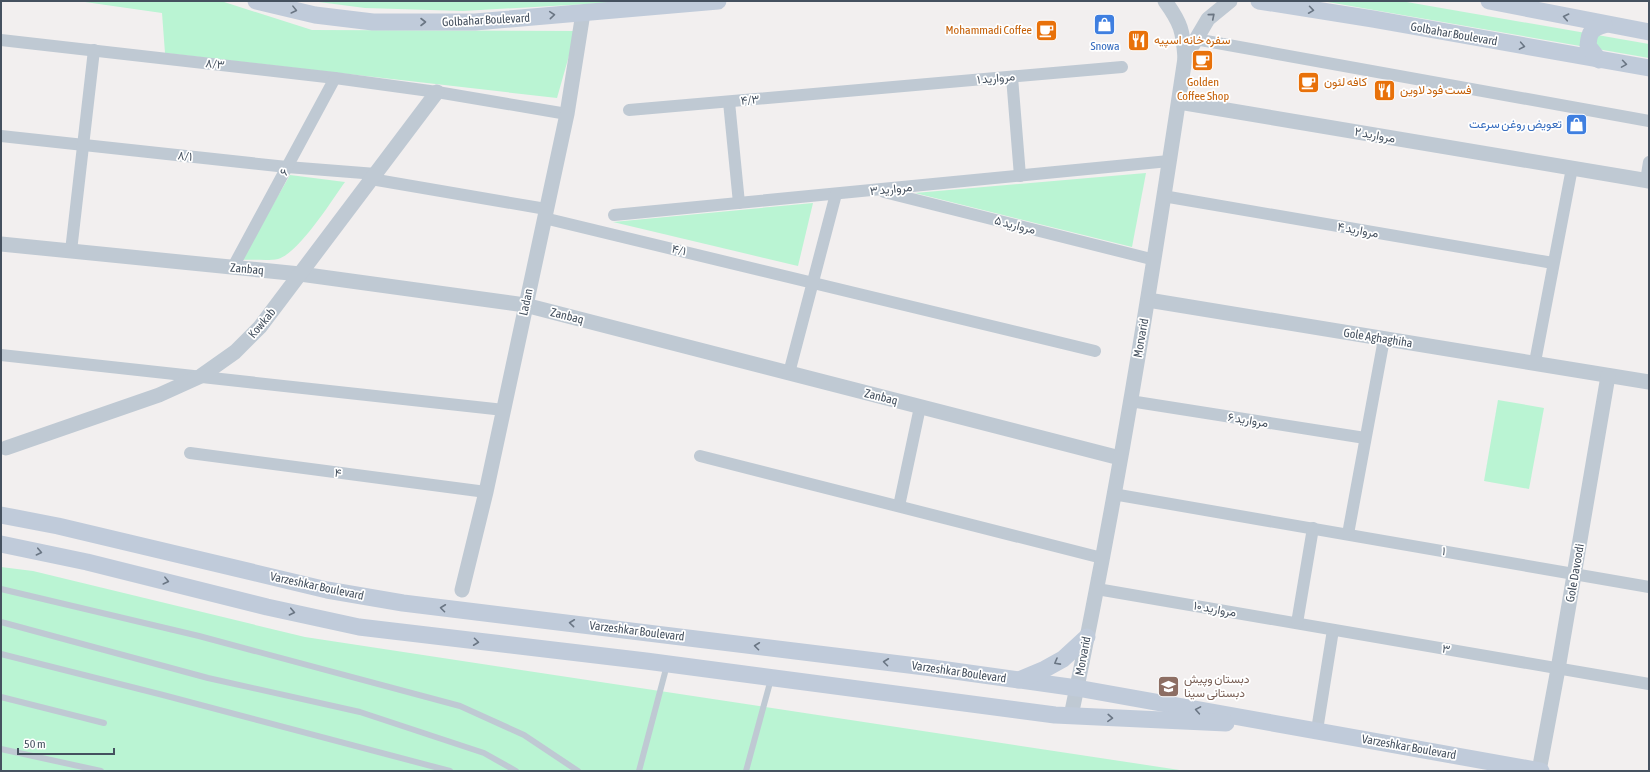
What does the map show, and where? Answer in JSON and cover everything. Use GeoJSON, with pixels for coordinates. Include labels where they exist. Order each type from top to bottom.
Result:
{"type":"FeatureCollection","features":[{"type":"Feature","properties":{"kind":"main road","name":"Golbahar Boulevard"},"geometry":{"type":"LineString","coordinates":[[256,1],[315,16],[373,22],[475,22],[718,1]]}},
{"type":"Feature","properties":{"kind":"main road","name":"Golbahar Boulevard"},"geometry":{"type":"LineString","coordinates":[[1259,1],[1373,19],[1649,68]]}},
{"type":"Feature","properties":{"kind":"main road"},"geometry":{"type":"LineString","coordinates":[[1489,1],[1604,25],[1649,32]]}},
{"type":"Feature","properties":{"kind":"main road"},"geometry":{"type":"LineString","coordinates":[[1599,60],[1588,46],[1589,35],[1595,28],[1604,25]]}},
{"type":"Feature","properties":{"kind":"main road","name":"Varzeshkar Boulevard"},"geometry":{"type":"LineString","coordinates":[[1,515],[58,526],[327,590],[404,603],[933,668],[1077,688],[1540,771]]}},
{"type":"Feature","properties":{"kind":"main road","name":"Varzeshkar Boulevard"},"geometry":{"type":"LineString","coordinates":[[1,544],[87,562],[266,607],[359,627],[668,663],[1055,715],[1197,723],[1278,724]]}},
{"type":"Feature","properties":{"kind":"main road"},"geometry":{"type":"LineString","coordinates":[[1019,680],[1045,669],[1063,659],[1087,637]]}},
{"type":"Feature","properties":{"kind":"street"},"geometry":{"type":"LineString","coordinates":[[1165,1],[1177,17],[1183,36],[1185,58]]}},
{"type":"Feature","properties":{"kind":"street","name":"Morvarid"},"geometry":{"type":"LineString","coordinates":[[1071,716],[1114,494],[1155,260],[1163,196],[1185,58],[1208,19],[1230,1]]}},
{"type":"Feature","properties":{"kind":"street","name":"Ladan"},"geometry":{"type":"LineString","coordinates":[[462,590],[486,492],[567,114],[583,13]]}},
{"type":"Feature","properties":{"kind":"street"},"geometry":{"type":"LineString","coordinates":[[1195,39],[1649,121]]}},
{"type":"Feature","properties":{"kind":"street","name":"۸/۳"},"geometry":{"type":"LineString","coordinates":[[1,40],[335,78]]}},
{"type":"Feature","properties":{"kind":"street"},"geometry":{"type":"LineString","coordinates":[[71,251],[94,50]]}},
{"type":"Feature","properties":{"kind":"street","name":"مروارید ۱"},"geometry":{"type":"LineString","coordinates":[[871,89],[1122,67]]}},
{"type":"Feature","properties":{"kind":"street"},"geometry":{"type":"LineString","coordinates":[[1012,77],[1020,176]]}},
{"type":"Feature","properties":{"kind":"street"},"geometry":{"type":"LineString","coordinates":[[335,78],[437,92],[567,114]]}},
{"type":"Feature","properties":{"kind":"street","name":"۶"},"geometry":{"type":"LineString","coordinates":[[233,267],[335,78]]}},
{"type":"Feature","properties":{"kind":"street","name":"۴/۳"},"geometry":{"type":"LineString","coordinates":[[629,110],[871,89]]}},
{"type":"Feature","properties":{"kind":"street","name":"Kowkab"},"geometry":{"type":"LineString","coordinates":[[3,448],[159,395],[201,376],[235,352],[260,327],[437,92]]}},
{"type":"Feature","properties":{"kind":"street"},"geometry":{"type":"LineString","coordinates":[[729,102],[739,203]]}},
{"type":"Feature","properties":{"kind":"street","name":"مروارید ۲"},"geometry":{"type":"LineString","coordinates":[[1179,102],[1648,181]]}},
{"type":"Feature","properties":{"kind":"street","name":"۸/۱"},"geometry":{"type":"LineString","coordinates":[[1,136],[287,167]]}},
{"type":"Feature","properties":{"kind":"street","name":"مروارید ۳"},"geometry":{"type":"LineString","coordinates":[[614,215],[1169,162]]}},
{"type":"Feature","properties":{"kind":"street"},"geometry":{"type":"LineString","coordinates":[[1648,181],[1649,162]]}},
{"type":"Feature","properties":{"kind":"street"},"geometry":{"type":"LineString","coordinates":[[287,167],[374,177],[545,213]]}},
{"type":"Feature","properties":{"kind":"street"},"geometry":{"type":"LineString","coordinates":[[1534,362],[1572,168]]}},
{"type":"Feature","properties":{"kind":"street","name":"مروارید ۵"},"geometry":{"type":"LineString","coordinates":[[875,190],[1155,260]]}},
{"type":"Feature","properties":{"kind":"street"},"geometry":{"type":"LineString","coordinates":[[789,373],[836,194]]}},
{"type":"Feature","properties":{"kind":"street","name":"مروارید ۴"},"geometry":{"type":"LineString","coordinates":[[1163,196],[1554,263]]}},
{"type":"Feature","properties":{"kind":"street","name":"۴/۱"},"geometry":{"type":"LineString","coordinates":[[545,213],[813,283],[1095,351]]}},
{"type":"Feature","properties":{"kind":"street","name":"Zanbaq"},"geometry":{"type":"LineString","coordinates":[[1,244],[300,274],[526,305],[1120,458]]}},
{"type":"Feature","properties":{"kind":"street","name":"Gole Aghaghiha"},"geometry":{"type":"LineString","coordinates":[[1148,300],[1384,340],[1534,362],[1649,382]]}},
{"type":"Feature","properties":{"kind":"street"},"geometry":{"type":"LineString","coordinates":[[1348,534],[1384,340]]}},
{"type":"Feature","properties":{"kind":"street"},"geometry":{"type":"LineString","coordinates":[[1,355],[504,410]]}},
{"type":"Feature","properties":{"kind":"street","name":"Gole Davoodi"},"geometry":{"type":"LineString","coordinates":[[1540,771],[1608,376]]}},
{"type":"Feature","properties":{"kind":"street","name":"مروارید ۶"},"geometry":{"type":"LineString","coordinates":[[1130,401],[1365,438]]}},
{"type":"Feature","properties":{"kind":"street"},"geometry":{"type":"LineString","coordinates":[[899,506],[920,407]]}},
{"type":"Feature","properties":{"kind":"street","name":"۴"},"geometry":{"type":"LineString","coordinates":[[190,453],[486,492]]}},
{"type":"Feature","properties":{"kind":"street"},"geometry":{"type":"LineString","coordinates":[[700,456],[1102,558]]}},
{"type":"Feature","properties":{"kind":"street","name":"۱"},"geometry":{"type":"LineString","coordinates":[[1114,494],[1649,587]]}},
{"type":"Feature","properties":{"kind":"street"},"geometry":{"type":"LineString","coordinates":[[1297,624],[1313,528]]}},
{"type":"Feature","properties":{"kind":"street","name":"مروارید ۱۰"},"geometry":{"type":"LineString","coordinates":[[1096,589],[1333,630]]}},
{"type":"Feature","properties":{"kind":"street"},"geometry":{"type":"LineString","coordinates":[[1317,730],[1333,630]]}},
{"type":"Feature","properties":{"kind":"street","name":"۳"},"geometry":{"type":"LineString","coordinates":[[1333,630],[1649,684]]}},
{"type":"Feature","properties":{"kind":"lane"},"geometry":{"type":"LineString","coordinates":[[1,589],[198,636],[460,706],[524,735],[578,771]]}},
{"type":"Feature","properties":{"kind":"lane"},"geometry":{"type":"LineString","coordinates":[[1,622],[208,678],[360,712],[484,753],[516,771]]}},
{"type":"Feature","properties":{"kind":"lane"},"geometry":{"type":"LineString","coordinates":[[1,654],[450,771]]}},
{"type":"Feature","properties":{"kind":"lane"},"geometry":{"type":"LineString","coordinates":[[639,771],[668,663]]}},
{"type":"Feature","properties":{"kind":"lane"},"geometry":{"type":"LineString","coordinates":[[746,771],[771,677]]}},
{"type":"Feature","properties":{"kind":"lane"},"geometry":{"type":"LineString","coordinates":[[1,697],[104,723]]}},
{"type":"Feature","properties":{"kind":"lane"},"geometry":{"type":"LineString","coordinates":[[1,749],[101,771]]}},
{"type":"Feature","properties":{"kind":"green space"},"geometry":{"type":"Polygon","coordinates":[[[78,1],[221,1],[312,30],[576,31],[557,98],[165,53],[162,13],[78,1]]]}},
{"type":"Feature","properties":{"kind":"green space"},"geometry":{"type":"Polygon","coordinates":[[[311,1],[640,1],[463,11],[365,8],[311,1]]]}},
{"type":"Feature","properties":{"kind":"green space"},"geometry":{"type":"Polygon","coordinates":[[[1322,1],[1401,1],[1649,44],[1649,58],[1322,1]]]}},
{"type":"Feature","properties":{"kind":"green space"},"geometry":{"type":"Polygon","coordinates":[[[1146,173],[1132,247],[915,193],[1146,173]]]}},
{"type":"Feature","properties":{"kind":"green space"},"geometry":{"type":"Polygon","coordinates":[[[290,175],[345,182],[324,213],[305,237],[286,255],[274,260],[241,260],[290,175]]]}},
{"type":"Feature","properties":{"kind":"green space"},"geometry":{"type":"Polygon","coordinates":[[[813,203],[798,266],[613,222],[813,203]]]}},
{"type":"Feature","properties":{"kind":"green space"},"geometry":{"type":"Polygon","coordinates":[[[1498,400],[1544,408],[1529,489],[1484,481],[1498,400]]]}},
{"type":"Feature","properties":{"kind":"green space"},"geometry":{"type":"Polygon","coordinates":[[[1,567],[33,571],[305,637],[1186,771],[1,771],[1,567]]]}},
{"type":"Feature","properties":{"kind":"place","name":"Snowa"},"geometry":{"type":"Point","coordinates":[1105,25]}},
{"type":"Feature","properties":{"kind":"place","name":"Mohammadi Coffee"},"geometry":{"type":"Point","coordinates":[1047,30]}},
{"type":"Feature","properties":{"kind":"place","name":"سفره خانه اسپیه"},"geometry":{"type":"Point","coordinates":[1138,40]}},
{"type":"Feature","properties":{"kind":"place","name":"Golden Coffee Shop"},"geometry":{"type":"Point","coordinates":[1203,61]}},
{"type":"Feature","properties":{"kind":"place","name":"کافه لئون"},"geometry":{"type":"Point","coordinates":[1308,82]}},
{"type":"Feature","properties":{"kind":"place","name":"فست فود لاوین"},"geometry":{"type":"Point","coordinates":[1384,90]}},
{"type":"Feature","properties":{"kind":"place","name":"تعویض روغن سرعت"},"geometry":{"type":"Point","coordinates":[1577,124]}},
{"type":"Feature","properties":{"kind":"place","name":"دبستان وپیش دبستانی سینا"},"geometry":{"type":"Point","coordinates":[1169,686]}}]}
